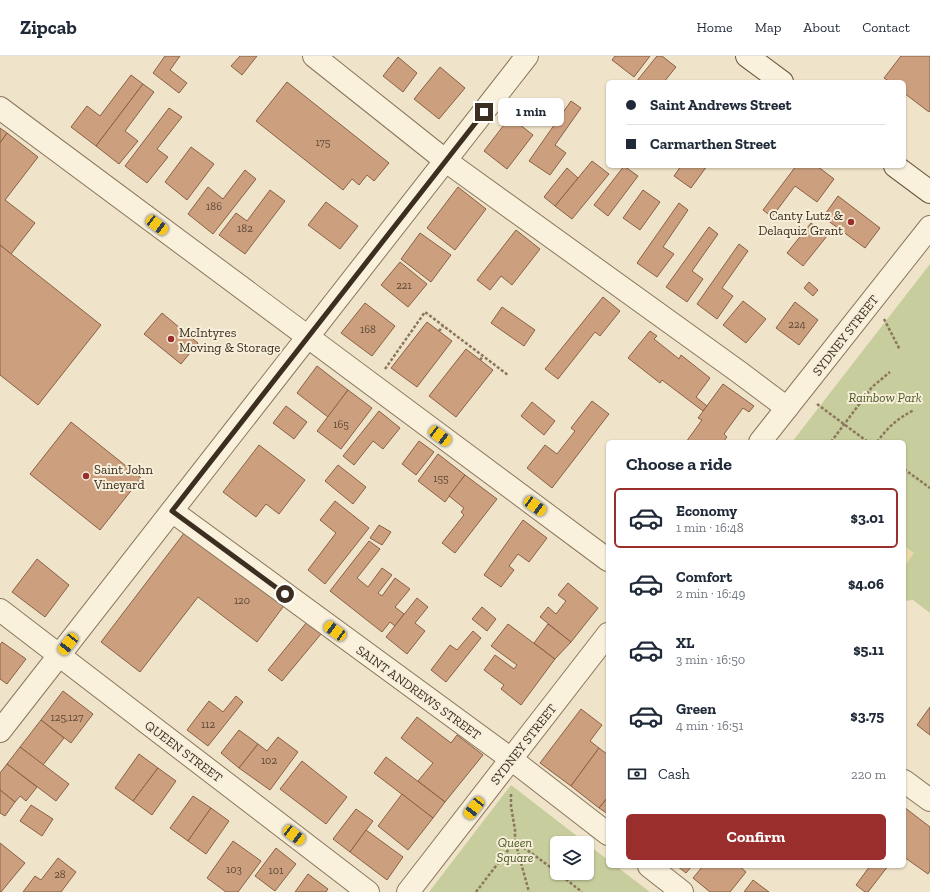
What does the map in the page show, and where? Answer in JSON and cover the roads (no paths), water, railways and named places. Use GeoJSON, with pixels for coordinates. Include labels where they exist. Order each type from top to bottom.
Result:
{"type":"FeatureCollection","features":[{"type":"Feature","properties":{"kind":"street"},"geometry":{"type":"LineString","coordinates":[[314,56],[446,160],[733,367],[787,408]]}},
{"type":"Feature","properties":{"kind":"street"},"geometry":{"type":"LineString","coordinates":[[0,731],[528,56]]}},
{"type":"Feature","properties":{"kind":"street"},"geometry":{"type":"LineString","coordinates":[[747,56],[779,80]]}},
{"type":"Feature","properties":{"kind":"street"},"geometry":{"type":"LineString","coordinates":[[0,108],[606,559]]}},
{"type":"Feature","properties":{"kind":"street"},"geometry":{"type":"LineString","coordinates":[[898,168],[930,192]]}},
{"type":"Feature","properties":{"kind":"street","name":"SYDNEY STREET"},"geometry":{"type":"LineString","coordinates":[[762,440],[930,227]]}},
{"type":"Feature","properties":{"kind":"street","name":"SAINT ANDREWS STREET"},"geometry":{"type":"LineString","coordinates":[[172,511],[511,759],[606,832]]}},
{"type":"Feature","properties":{"kind":"street","name":"QUEEN STREET"},"geometry":{"type":"LineString","coordinates":[[0,610],[368,892]]}},
{"type":"Feature","properties":{"kind":"street","name":"SYDNEY STREET"},"geometry":{"type":"LineString","coordinates":[[408,892],[606,637]]}},
{"type":"Feature","properties":{"kind":"street"},"geometry":{"type":"LineString","coordinates":[[906,782],[930,800]]}},
{"type":"Feature","properties":{"kind":"street"},"geometry":{"type":"LineString","coordinates":[[652,868],[682,892]]}},
{"type":"Feature","properties":{"kind":"place","name":"Canty Lutz & Delaquiz Grant"},"geometry":{"type":"Point","coordinates":[851,222]}},
{"type":"Feature","properties":{"kind":"place","name":"McIntyres Moving & Storage"},"geometry":{"type":"Point","coordinates":[171,339]}},
{"type":"Feature","properties":{"kind":"place","name":"Saint John Vineyard"},"geometry":{"type":"Point","coordinates":[86,476]}},
{"type":"Feature","properties":{"kind":"park label","name":"Rainbow Park"},"geometry":{"type":"Point","coordinates":[885,397]}},
{"type":"Feature","properties":{"kind":"park label","name":"Queen Square"},"geometry":{"type":"Point","coordinates":[515,850]}}]}
